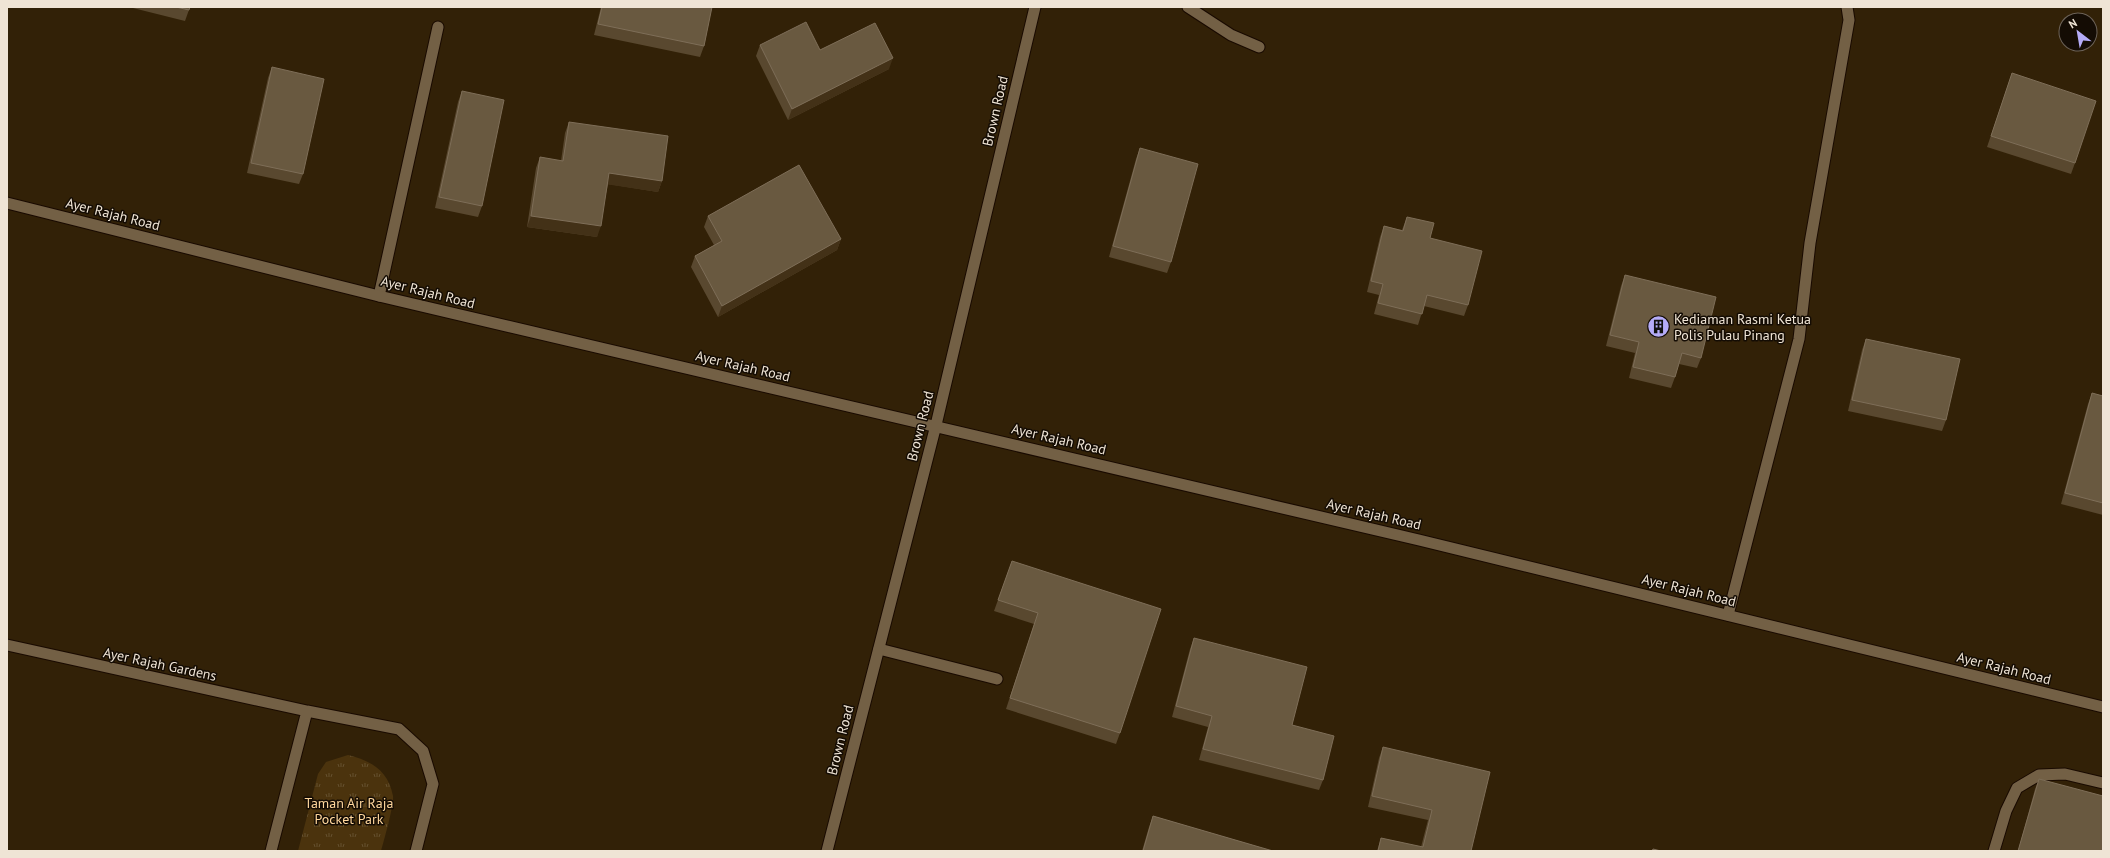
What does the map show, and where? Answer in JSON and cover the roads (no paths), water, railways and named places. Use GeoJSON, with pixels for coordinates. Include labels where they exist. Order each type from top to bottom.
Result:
{"type":"FeatureCollection","features":[{"type":"Feature","properties":{"kind":"street","name":"Brown Road"},"geometry":{"type":"LineString","coordinates":[[827,851],[936,425],[1035,7]]}},
{"type":"Feature","properties":{"kind":"street"},"geometry":{"type":"LineString","coordinates":[[1188,7],[1231,35],[1259,47]]}},
{"type":"Feature","properties":{"kind":"street"},"geometry":{"type":"LineString","coordinates":[[1728,615],[1799,339],[1810,243],[1849,20],[1847,7]]}},
{"type":"Feature","properties":{"kind":"street"},"geometry":{"type":"LineString","coordinates":[[379,296],[438,27]]}},
{"type":"Feature","properties":{"kind":"street","name":"Ayer Rajah Road"},"geometry":{"type":"LineString","coordinates":[[7,203],[379,296],[605,350],[936,425],[1419,540],[2103,708]]}},
{"type":"Feature","properties":{"kind":"street","name":"Ayer Rajah Gardens"},"geometry":{"type":"LineString","coordinates":[[7,645],[307,711],[399,729],[423,751],[433,784],[416,851]]}},
{"type":"Feature","properties":{"kind":"street"},"geometry":{"type":"LineString","coordinates":[[879,649],[997,679]]}},
{"type":"Feature","properties":{"kind":"street"},"geometry":{"type":"LineString","coordinates":[[271,851],[307,711]]}},
{"type":"Feature","properties":{"kind":"street"},"geometry":{"type":"LineString","coordinates":[[1994,851],[2006,811],[2016,788],[2039,775],[2065,774],[2103,783]]}},
{"type":"Feature","properties":{"kind":"place","name":"Kediaman Rasmi Ketua Polis Pulau Pinang"},"geometry":{"type":"Point","coordinates":[1659,327]}},
{"type":"Feature","properties":{"kind":"park label","name":"Taman Air Raja Pocket Park"},"geometry":{"type":"Point","coordinates":[349,812]}}]}
